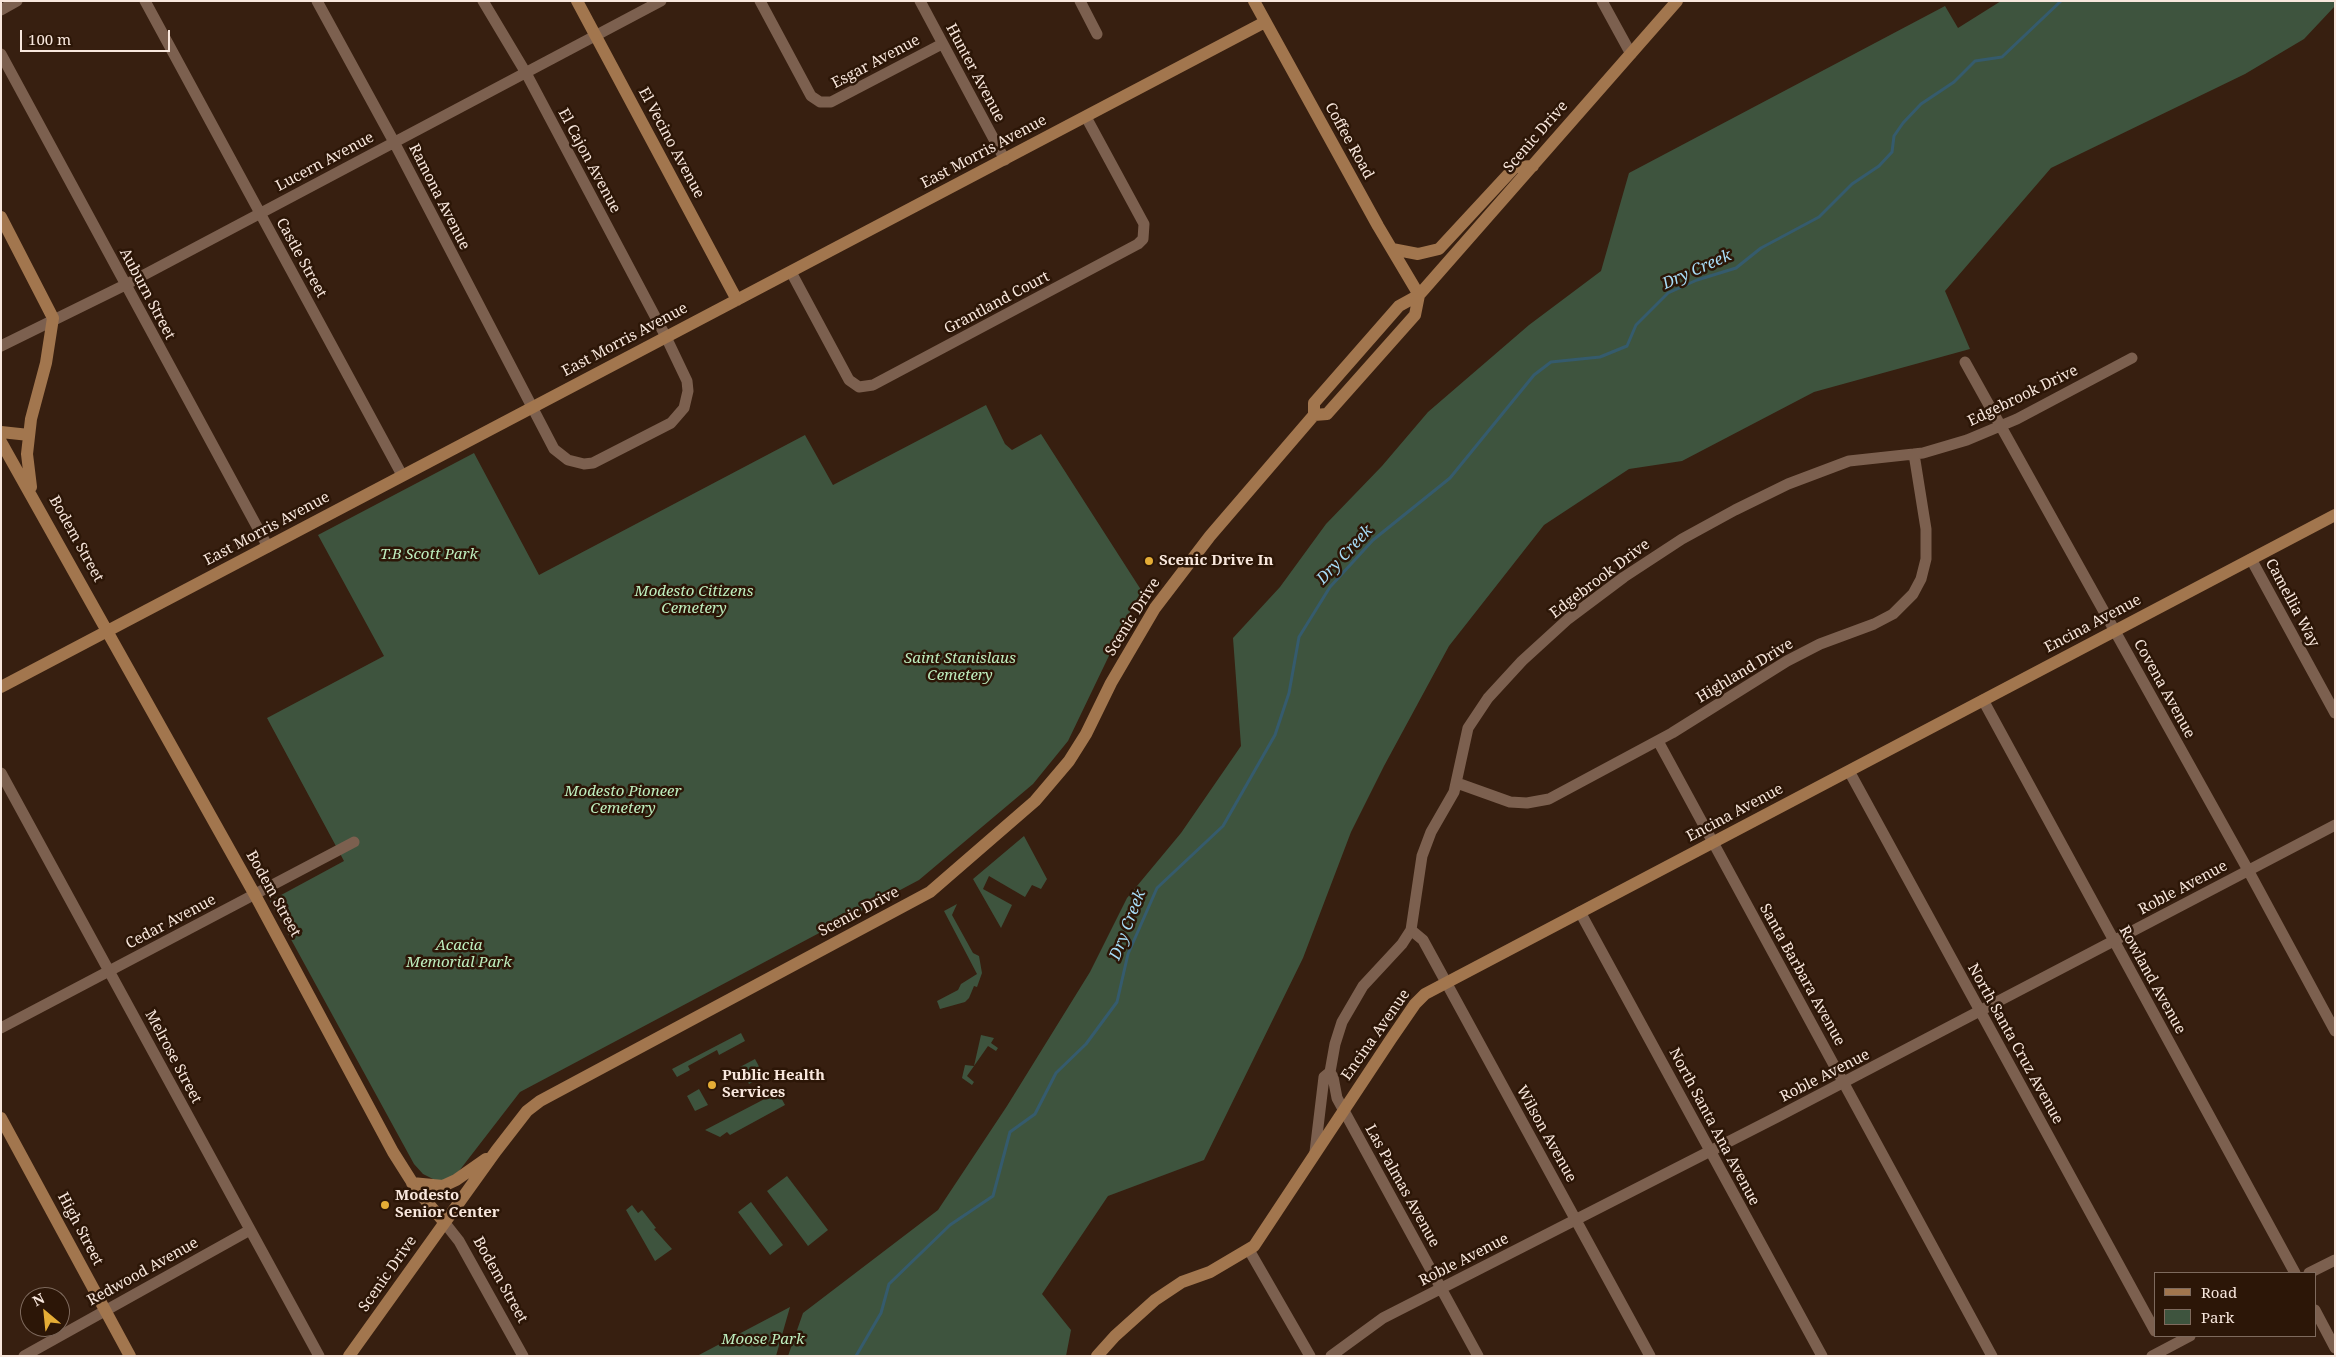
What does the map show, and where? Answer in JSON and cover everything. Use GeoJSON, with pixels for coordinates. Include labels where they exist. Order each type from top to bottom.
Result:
{"type":"FeatureCollection","features":[{"type":"Feature","properties":{"kind":"street"},"geometry":{"type":"LineString","coordinates":[[1,10],[17,1]]}},
{"type":"Feature","properties":{"kind":"street","name":"Castle Street"},"geometry":{"type":"LineString","coordinates":[[145,1],[402,475]]}},
{"type":"Feature","properties":{"kind":"street","name":"Ramona Avenue"},"geometry":{"type":"LineString","coordinates":[[317,1],[394,142],[532,409]]}},
{"type":"Feature","properties":{"kind":"street","name":"El Cajon Avenue"},"geometry":{"type":"LineString","coordinates":[[483,1],[526,72],[666,337],[687,381],[688,390],[684,408],[671,423],[597,461],[576,463],[560,455],[554,449],[532,409]]}},
{"type":"Feature","properties":{"kind":"street","name":"El Vecino Avenue"},"geometry":{"type":"LineString","coordinates":[[577,1],[737,300]]}},
{"type":"Feature","properties":{"kind":"street","name":"Lucern Avenue"},"geometry":{"type":"LineString","coordinates":[[1,346],[54,318],[125,285],[661,1]]}},
{"type":"Feature","properties":{"kind":"street","name":"Esgar Avenue"},"geometry":{"type":"LineString","coordinates":[[760,1],[811,96],[820,102],[831,102],[942,44]]}},
{"type":"Feature","properties":{"kind":"street","name":"Hunter Avenue"},"geometry":{"type":"LineString","coordinates":[[920,1],[1005,160]]}},
{"type":"Feature","properties":{"kind":"street"},"geometry":{"type":"LineString","coordinates":[[1080,1],[1097,34]]}},
{"type":"Feature","properties":{"kind":"street","name":"Coffee Road"},"geometry":{"type":"LineString","coordinates":[[1254,1],[1419,295]]}},
{"type":"Feature","properties":{"kind":"street"},"geometry":{"type":"LineString","coordinates":[[1602,1],[1631,54]]}},
{"type":"Feature","properties":{"kind":"street","name":"Scenic Drive"},"geometry":{"type":"LineString","coordinates":[[349,1356],[444,1222],[528,1111],[547,1096],[930,892],[1035,801],[1075,751],[1134,643],[1183,569],[1314,415],[1314,403],[1399,306],[1419,295],[1677,1]]}},
{"type":"Feature","properties":{"kind":"street","name":"East Morris Avenue"},"geometry":{"type":"LineString","coordinates":[[1,687],[1265,22]]}},
{"type":"Feature","properties":{"kind":"street","name":"Auburn Street"},"geometry":{"type":"LineString","coordinates":[[1,54],[268,547]]}},
{"type":"Feature","properties":{"kind":"street","name":"Grantland Court"},"geometry":{"type":"LineString","coordinates":[[791,272],[849,380],[859,387],[873,385],[1138,244],[1143,239],[1144,224],[1086,117]]}},
{"type":"Feature","properties":{"kind":"street"},"geometry":{"type":"LineString","coordinates":[[1392,249],[1418,254],[1439,249],[1515,167],[1533,166]]}},
{"type":"Feature","properties":{"kind":"street"},"geometry":{"type":"LineString","coordinates":[[1,217],[54,318],[46,363],[31,419],[27,454],[32,493]]}},
{"type":"Feature","properties":{"kind":"street","name":"Scenic Drive"},"geometry":{"type":"LineString","coordinates":[[1314,415],[1327,414],[1415,315],[1419,295]]}},
{"type":"Feature","properties":{"kind":"street","name":"Edgebrook Drive"},"geometry":{"type":"LineString","coordinates":[[1315,1153],[1324,1077],[1330,1072],[1337,1034],[1351,1004],[1370,977],[1398,949],[1411,930],[1417,878],[1424,846],[1448,804],[1457,782],[1466,734],[1479,709],[1510,673],[1568,619],[1613,584],[1699,529],[1788,484],[1849,461],[1914,454],[1957,444],[2000,427],[2132,358]]}},
{"type":"Feature","properties":{"kind":"street","name":"Covena Avenue"},"geometry":{"type":"LineString","coordinates":[[1965,362],[2248,870],[2335,1031]]}},
{"type":"Feature","properties":{"kind":"street"},"geometry":{"type":"LineString","coordinates":[[1,432],[29,435]]}},
{"type":"Feature","properties":{"kind":"street","name":"Bodem Street"},"geometry":{"type":"LineString","coordinates":[[1,442],[32,493],[109,631],[412,1183],[459,1241],[523,1356]]}},
{"type":"Feature","properties":{"kind":"street","name":"Highland Drive"},"geometry":{"type":"LineString","coordinates":[[1457,782],[1510,802],[1539,801],[1587,780],[1658,741],[1787,661],[1820,644],[1881,621],[1906,603],[1918,587],[1926,559],[1926,529],[1914,454]]}},
{"type":"Feature","properties":{"kind":"street","name":"Encina Avenue"},"geometry":{"type":"LineString","coordinates":[[1249,1250],[1258,1241],[1419,999],[1580,912],[2335,515]]}},
{"type":"Feature","properties":{"kind":"street","name":"Camellia Way"},"geometry":{"type":"LineString","coordinates":[[2251,559],[2335,713]]}},
{"type":"Feature","properties":{"kind":"street","name":"Rowland Avenue"},"geometry":{"type":"LineString","coordinates":[[1984,700],[2294,1272]]}},
{"type":"Feature","properties":{"kind":"street","name":"Santa Barbara Avenue"},"geometry":{"type":"LineString","coordinates":[[1658,741],[1992,1356]]}},
{"type":"Feature","properties":{"kind":"street","name":"North Santa Cruz Avenue"},"geometry":{"type":"LineString","coordinates":[[1849,771],[2154,1328]]}},
{"type":"Feature","properties":{"kind":"street","name":"Melrose Street"},"geometry":{"type":"LineString","coordinates":[[1,773],[319,1356]]}},
{"type":"Feature","properties":{"kind":"street","name":"Roble Avenue"},"geometry":{"type":"LineString","coordinates":[[1331,1356],[1383,1318],[1710,1152],[2335,825]]}},
{"type":"Feature","properties":{"kind":"street","name":"Cedar Avenue"},"geometry":{"type":"LineString","coordinates":[[1,1028],[354,842]]}},
{"type":"Feature","properties":{"kind":"street","name":"North Santa Ana Avenue"},"geometry":{"type":"LineString","coordinates":[[1580,912],[1822,1356]]}},
{"type":"Feature","properties":{"kind":"street","name":"Wilson Avenue"},"geometry":{"type":"LineString","coordinates":[[1411,930],[1422,938],[1577,1219],[1650,1356]]}},
{"type":"Feature","properties":{"kind":"street","name":"Edgebrook Drive"},"geometry":{"type":"LineString","coordinates":[[1330,1072],[1333,1077],[1336,1096],[1344,1110]]}},
{"type":"Feature","properties":{"kind":"street","name":"Las Palmas Avenue"},"geometry":{"type":"LineString","coordinates":[[1344,1110],[1478,1356]]}},
{"type":"Feature","properties":{"kind":"street","name":"High Street"},"geometry":{"type":"LineString","coordinates":[[1,1118],[130,1356]]}},
{"type":"Feature","properties":{"kind":"street"},"geometry":{"type":"LineString","coordinates":[[412,1183],[438,1187],[449,1184],[496,1151]]}},
{"type":"Feature","properties":{"kind":"street","name":"Redwood Avenue"},"geometry":{"type":"LineString","coordinates":[[24,1356],[250,1230]]}},
{"type":"Feature","properties":{"kind":"street"},"geometry":{"type":"LineString","coordinates":[[1097,1356],[1134,1317],[1162,1295],[1182,1282],[1210,1272],[1249,1250],[1310,1356]]}},
{"type":"Feature","properties":{"kind":"street"},"geometry":{"type":"LineString","coordinates":[[2311,1272],[2335,1260]]}},
{"type":"Feature","properties":{"kind":"street"},"geometry":{"type":"LineString","coordinates":[[2316,1312],[2335,1348]]}},
{"type":"Feature","properties":{"kind":"street"},"geometry":{"type":"LineString","coordinates":[[2159,1337],[2167,1352]]}},
{"type":"Feature","properties":{"kind":"street"},"geometry":{"type":"LineString","coordinates":[[2152,1356],[2167,1352],[2189,1337]]}},
{"type":"Feature","properties":{"kind":"green space"},"geometry":{"type":"Polygon","coordinates":[[[2001,1],[2335,1],[2335,6],[2304,39],[2245,74],[2051,168],[1945,291],[1970,349],[1814,392],[1682,461],[1629,469],[1544,525],[1449,646],[1384,766],[1351,832],[1303,958],[1204,1160],[1108,1196],[1042,1294],[1071,1330],[1066,1356],[788,1356],[803,1313],[938,1210],[1007,1106],[1090,972],[1127,898],[1181,833],[1241,746],[1233,638],[1280,587],[1326,524],[1382,466],[1428,412],[1529,325],[1601,271],[1629,173],[1945,6],[1958,28],[2001,1]]]}},
{"type":"Feature","properties":{"kind":"green space"},"geometry":{"type":"Polygon","coordinates":[[[986,405],[1005,444],[1012,450],[1041,434],[1143,593],[1130,612],[1068,741],[1033,784],[919,880],[520,1092],[459,1171],[446,1180],[435,1180],[423,1174],[414,1164],[270,901],[344,861],[267,718],[384,656],[318,535],[474,453],[539,575],[805,435],[833,485],[986,405]]]}},
{"type":"Feature","properties":{"kind":"green space"},"geometry":{"type":"Polygon","coordinates":[[[1024,836],[1047,879],[1041,889],[1032,885],[1025,897],[989,876],[983,889],[1012,905],[1001,928],[973,879],[1024,836]]]}},
{"type":"Feature","properties":{"kind":"green space"},"geometry":{"type":"Polygon","coordinates":[[[957,904],[952,915],[973,953],[979,956],[982,973],[977,987],[974,986],[969,998],[965,1002],[940,1009],[937,1001],[958,990],[961,984],[977,974],[944,911],[957,904]]]}},
{"type":"Feature","properties":{"kind":"green space"},"geometry":{"type":"Polygon","coordinates":[[[741,1033],[745,1041],[719,1055],[717,1050],[688,1066],[690,1070],[677,1077],[672,1069],[741,1033]]]}},
{"type":"Feature","properties":{"kind":"green space"},"geometry":{"type":"Polygon","coordinates":[[[981,1035],[994,1038],[991,1043],[998,1048],[996,1051],[988,1046],[974,1066],[981,1035]]]}},
{"type":"Feature","properties":{"kind":"green space"},"geometry":{"type":"Polygon","coordinates":[[[755,1059],[764,1076],[749,1084],[740,1067],[755,1059]]]}},
{"type":"Feature","properties":{"kind":"green space"},"geometry":{"type":"Polygon","coordinates":[[[965,1065],[974,1066],[967,1076],[974,1082],[972,1085],[962,1078],[965,1065]]]}},
{"type":"Feature","properties":{"kind":"green space"},"geometry":{"type":"Polygon","coordinates":[[[699,1089],[708,1105],[695,1111],[687,1096],[699,1089]]]}},
{"type":"Feature","properties":{"kind":"green space"},"geometry":{"type":"Polygon","coordinates":[[[778,1092],[785,1105],[730,1135],[727,1132],[720,1137],[705,1130],[778,1092]]]}},
{"type":"Feature","properties":{"kind":"green space"},"geometry":{"type":"Polygon","coordinates":[[[787,1176],[828,1230],[808,1246],[767,1191],[787,1176]]]}},
{"type":"Feature","properties":{"kind":"green space"},"geometry":{"type":"Polygon","coordinates":[[[751,1202],[783,1245],[770,1255],[738,1212],[751,1202]]]}},
{"type":"Feature","properties":{"kind":"green space"},"geometry":{"type":"Polygon","coordinates":[[[632,1205],[638,1213],[642,1210],[656,1228],[654,1229],[672,1249],[655,1261],[626,1210],[632,1205]]]}},
{"type":"Feature","properties":{"kind":"green space","name":"Moose Park"},"geometry":{"type":"Polygon","coordinates":[[[790,1307],[776,1356],[697,1356],[790,1307]]]}},
{"type":"Feature","properties":{"kind":"waterway","name":"Dry Creek"},"geometry":{"type":"LineString","coordinates":[[856,1356],[881,1313],[889,1284],[950,1225],[993,1196],[1010,1132],[1035,1114],[1056,1073],[1086,1044],[1117,1002],[1128,954],[1157,888],[1223,826],[1275,735],[1289,693],[1299,637],[1330,587],[1373,540],[1450,478],[1534,375],[1551,362],[1600,357],[1627,346],[1636,325],[1668,293],[1697,280],[1736,268],[1761,248],[1819,217],[1852,184],[1879,166],[1892,152],[1894,136],[1903,123],[1921,104],[1954,82],[1975,61],[2002,57],[2061,1]]}},
{"type":"Feature","properties":{"kind":"place","name":"Scenic Drive In"},"geometry":{"type":"Point","coordinates":[1149,561]}},
{"type":"Feature","properties":{"kind":"place","name":"Public Health Services"},"geometry":{"type":"Point","coordinates":[712,1085]}},
{"type":"Feature","properties":{"kind":"place","name":"Modesto Senior Center"},"geometry":{"type":"Point","coordinates":[385,1205]}},
{"type":"Feature","properties":{"kind":"park label","name":"T.B Scott Park"},"geometry":{"type":"Point","coordinates":[429,555]}},
{"type":"Feature","properties":{"kind":"park label","name":"Modesto Citizens Cemetery"},"geometry":{"type":"Point","coordinates":[694,600]}},
{"type":"Feature","properties":{"kind":"park label","name":"Saint Stanislaus Cemetery"},"geometry":{"type":"Point","coordinates":[960,668]}},
{"type":"Feature","properties":{"kind":"park label","name":"Modesto Pioneer Cemetery"},"geometry":{"type":"Point","coordinates":[623,800]}},
{"type":"Feature","properties":{"kind":"park label","name":"Acacia Memorial Park"},"geometry":{"type":"Point","coordinates":[459,954]}}]}
